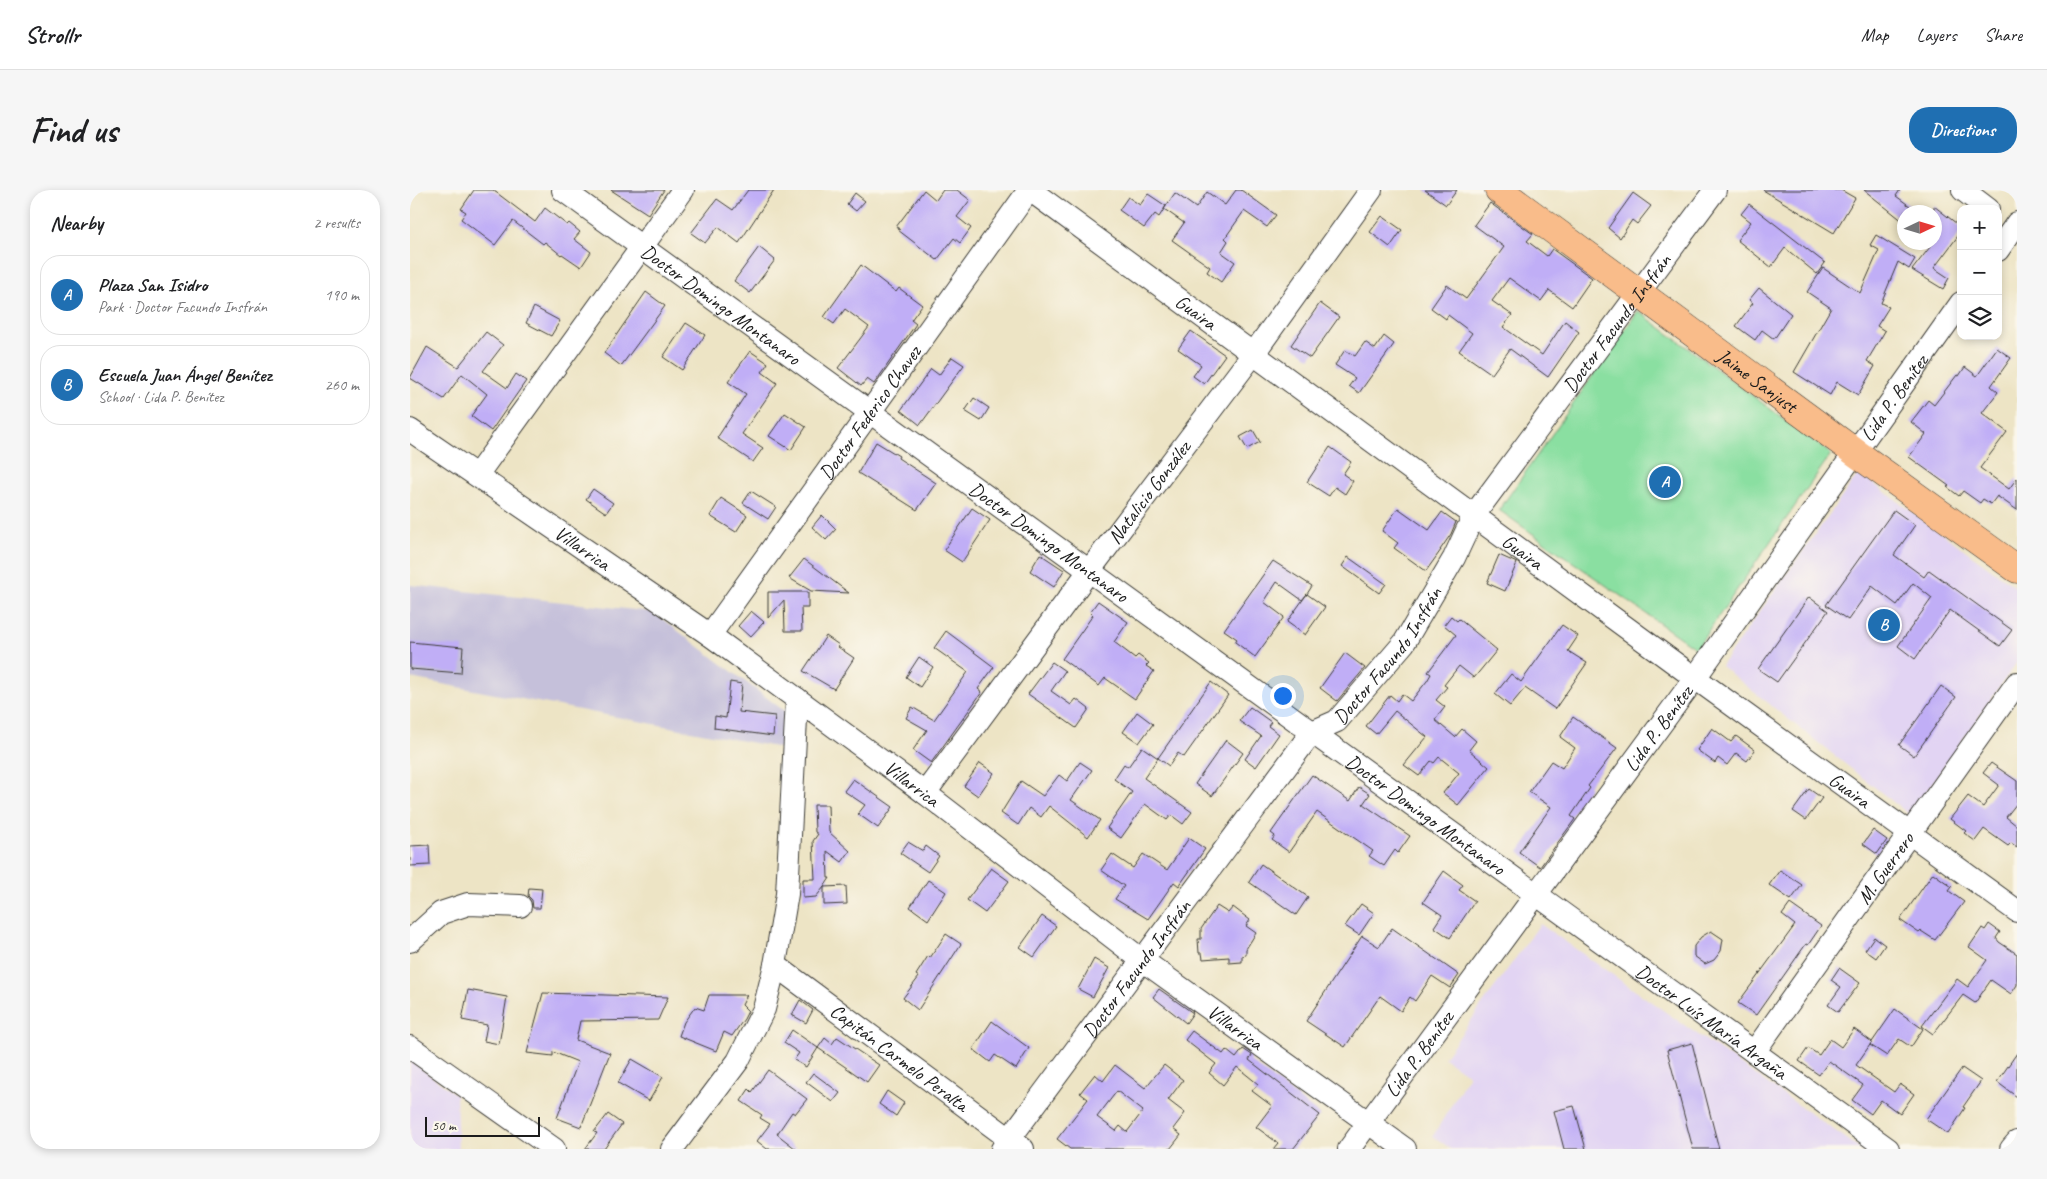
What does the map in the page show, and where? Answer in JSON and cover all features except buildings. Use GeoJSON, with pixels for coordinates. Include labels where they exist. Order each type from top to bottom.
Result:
{"type":"FeatureCollection","features":[{"type":"Feature","properties":{"kind":"main road","name":"Jaime Sanjust"},"geometry":{"type":"LineString","coordinates":[[1499,190],[2017,569]]}},
{"type":"Feature","properties":{"kind":"street","name":"Doctor Domingo Montanaro"},"geometry":{"type":"LineString","coordinates":[[563,190],[1535,894]]}},
{"type":"Feature","properties":{"kind":"street"},"geometry":{"type":"LineString","coordinates":[[477,475],[683,190]]}},
{"type":"Feature","properties":{"kind":"street","name":"Guaira"},"geometry":{"type":"LineString","coordinates":[[1030,190],[1695,678],[2017,911]]}},
{"type":"Feature","properties":{"kind":"street","name":"Doctor Federico Chavez"},"geometry":{"type":"LineString","coordinates":[[710,635],[1030,190]]}},
{"type":"Feature","properties":{"kind":"street","name":"Natalicio González"},"geometry":{"type":"LineString","coordinates":[[925,793],[1089,571],[1254,353],[1371,190]]}},
{"type":"Feature","properties":{"kind":"street","name":"Doctor Facundo Insfrán"},"geometry":{"type":"LineString","coordinates":[[1011,1146],[1142,960],[1312,732],[1337,721],[1404,643],[1454,558],[1474,515],[1715,190]]}},
{"type":"Feature","properties":{"kind":"street"},"geometry":{"type":"LineString","coordinates":[[1964,190],[1983,205]]}},
{"type":"Feature","properties":{"kind":"street"},"geometry":{"type":"LineString","coordinates":[[2002,242],[2011,224]]}},
{"type":"Feature","properties":{"kind":"street","name":"Lida P. Benítez"},"geometry":{"type":"LineString","coordinates":[[1349,1149],[1695,678],[1957,309]]}},
{"type":"Feature","properties":{"kind":"street","name":"Villarrica"},"geometry":{"type":"LineString","coordinates":[[410,430],[710,635],[925,793],[1142,960],[1405,1149]]}},
{"type":"Feature","properties":{"kind":"street","name":"M. Guerrero"},"geometry":{"type":"LineString","coordinates":[[1754,1052],[2017,683]]}},
{"type":"Feature","properties":{"kind":"street"},"geometry":{"type":"LineString","coordinates":[[672,1149],[738,1062],[764,1009],[775,965],[787,894],[797,699]]}},
{"type":"Feature","properties":{"kind":"street","name":"Doctor Luís María Argaña"},"geometry":{"type":"LineString","coordinates":[[1535,894],[1888,1149]]}},
{"type":"Feature","properties":{"kind":"street"},"geometry":{"type":"LineString","coordinates":[[410,942],[441,913],[468,904],[520,906]]}},
{"type":"Feature","properties":{"kind":"street","name":"Capitán Carmelo Peralta"},"geometry":{"type":"LineString","coordinates":[[775,965],[1011,1146]]}},
{"type":"Feature","properties":{"kind":"street"},"geometry":{"type":"LineString","coordinates":[[410,1047],[554,1149]]}},
{"type":"Feature","properties":{"kind":"street"},"geometry":{"type":"LineString","coordinates":[[2012,1149],[2017,1142]]}},
{"type":"Feature","properties":{"kind":"shaded area"},"geometry":{"type":"Polygon","coordinates":[[[1859,473],[2017,588],[2017,662],[1910,815],[1721,666],[1859,473]]]}},
{"type":"Feature","properties":{"kind":"shaded area"},"geometry":{"type":"Polygon","coordinates":[[[410,585],[653,612],[787,713],[781,748],[410,678],[410,585]]]}},
{"type":"Feature","properties":{"kind":"shaded area"},"geometry":{"type":"Polygon","coordinates":[[[1540,924],[1861,1149],[1451,1149],[1433,1136],[1469,1075],[1444,1058],[1540,924]]]}},
{"type":"Feature","properties":{"kind":"shaded area"},"geometry":{"type":"Polygon","coordinates":[[[410,1060],[456,1095],[458,1149],[410,1149],[410,1060]]]}},
{"type":"Feature","properties":{"kind":"green space"},"geometry":{"type":"Polygon","coordinates":[[[1638,311],[1831,454],[1696,649],[1499,510],[1638,311]]]}},
{"type":"Feature","properties":{"kind":"place","name":"Plaza San Isidro"},"geometry":{"type":"Point","coordinates":[1665,482]}},
{"type":"Feature","properties":{"kind":"place","name":"Escuela Juan Ángel Benítez"},"geometry":{"type":"Point","coordinates":[1884,625]}}]}
